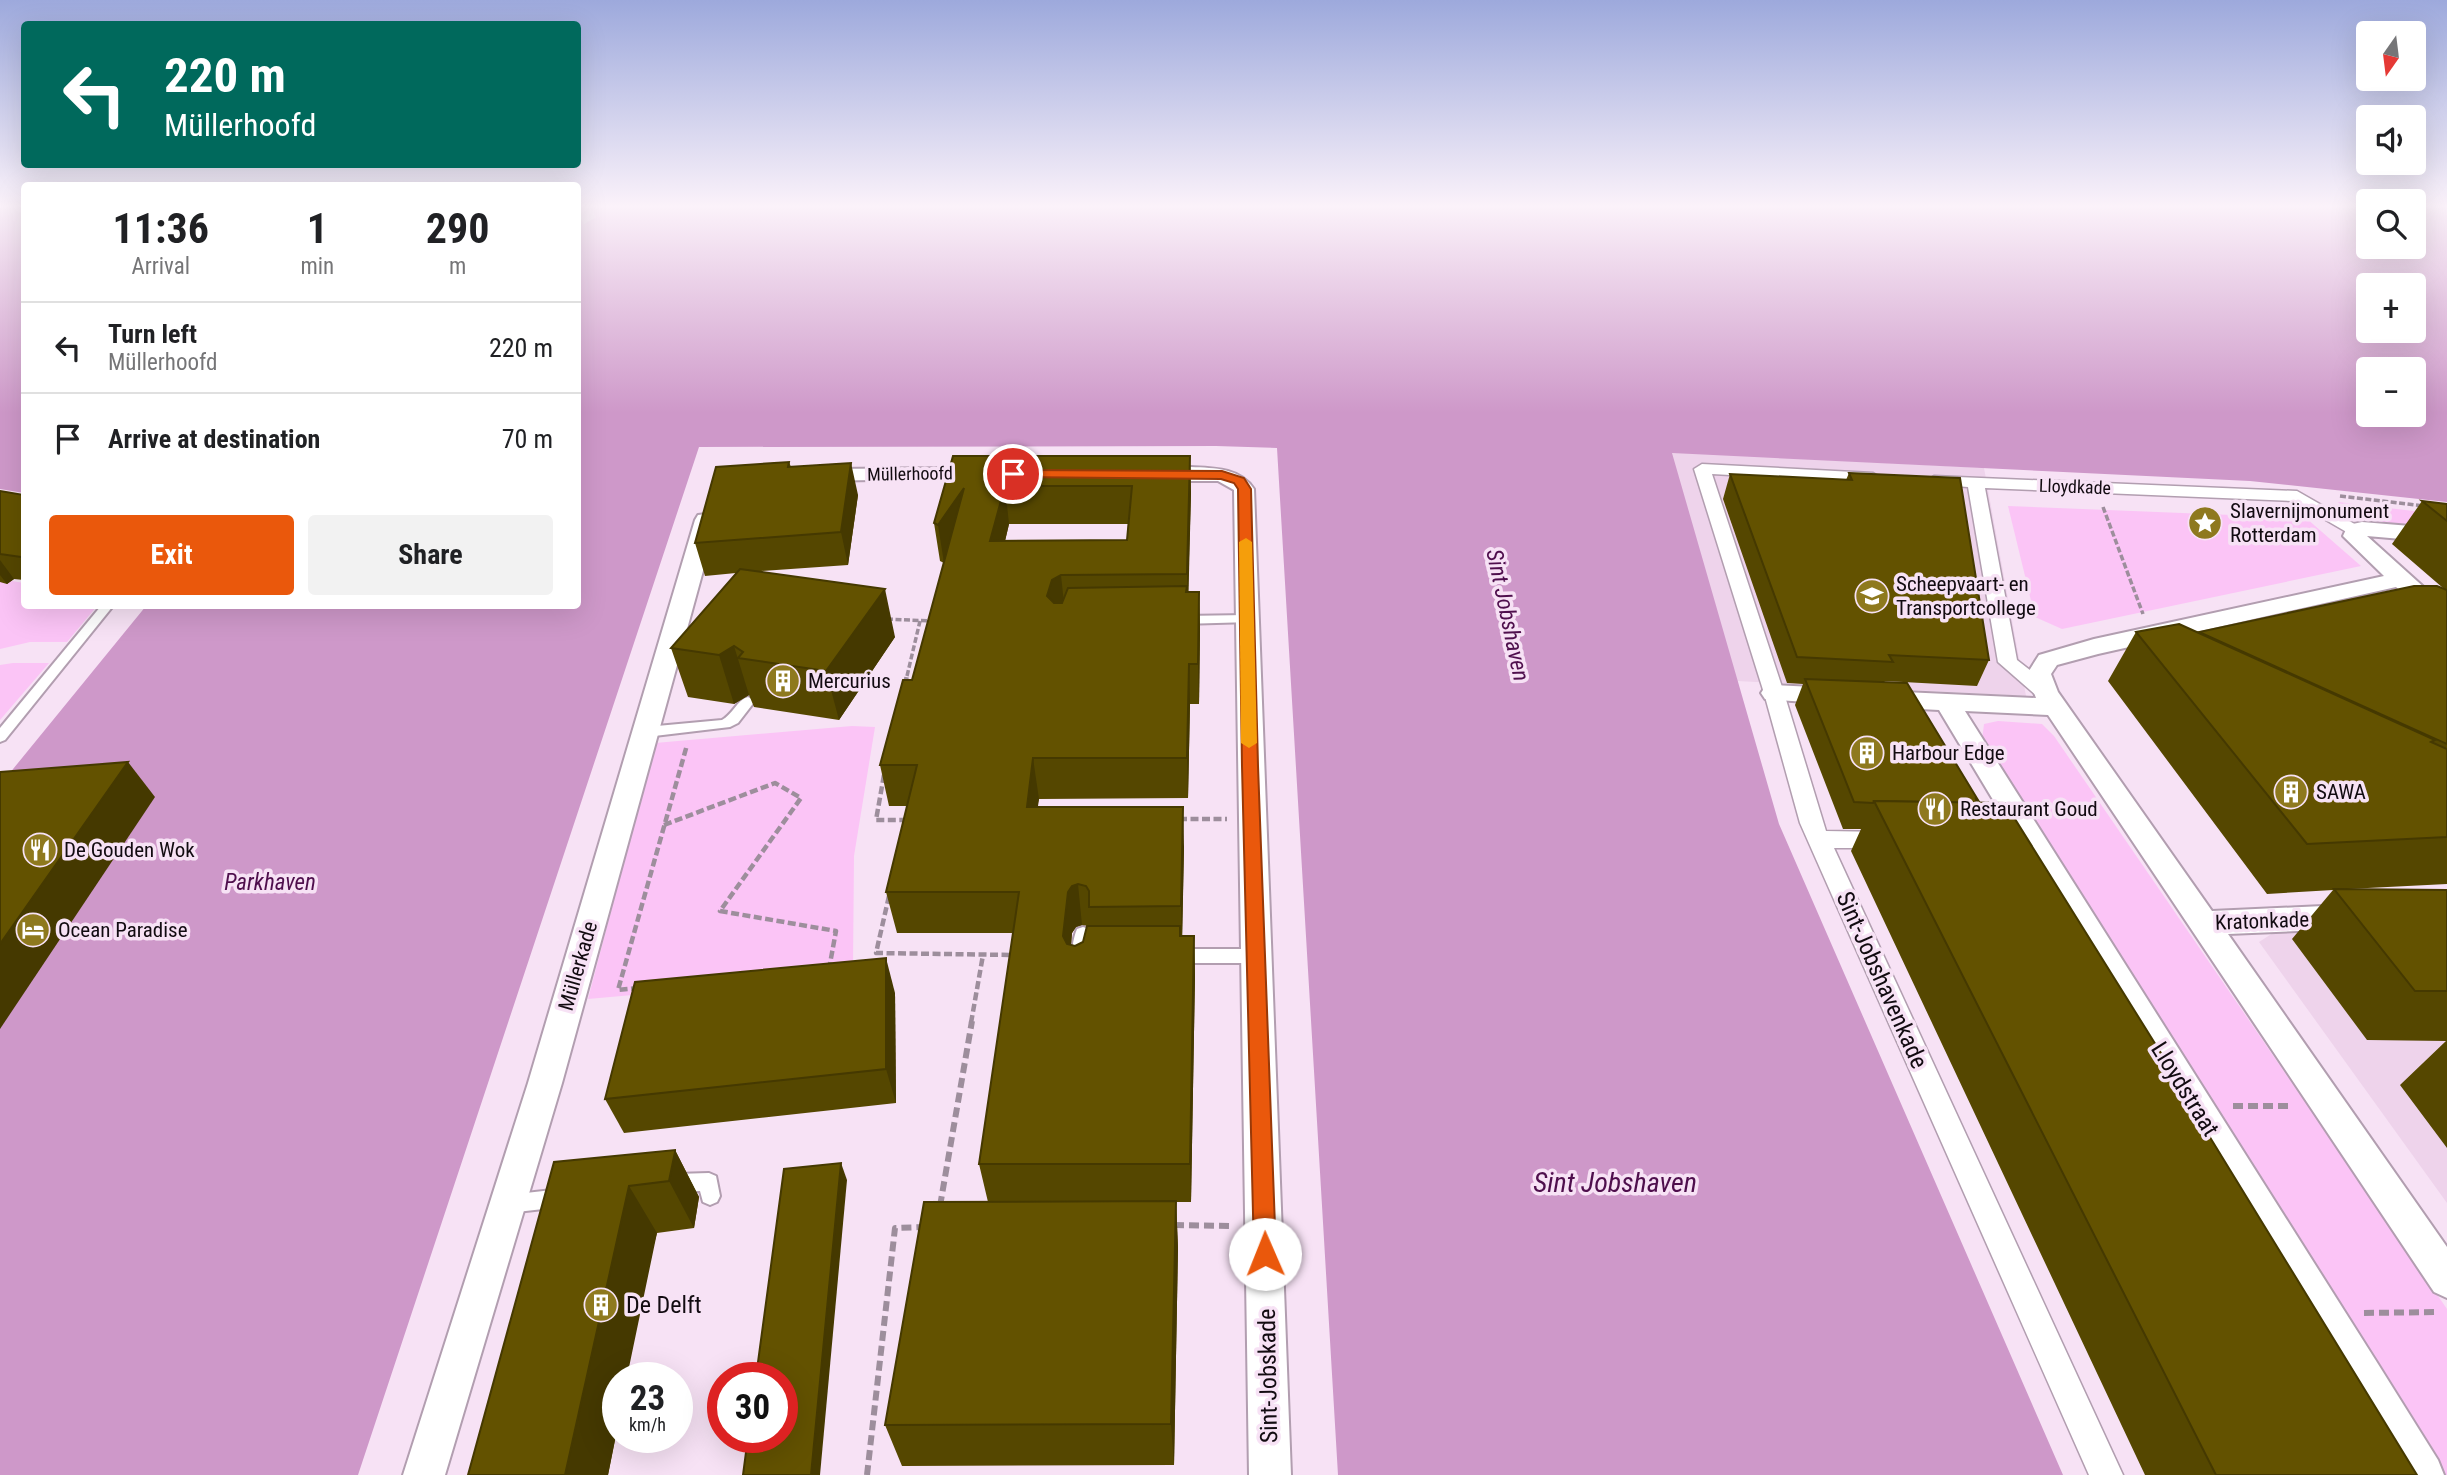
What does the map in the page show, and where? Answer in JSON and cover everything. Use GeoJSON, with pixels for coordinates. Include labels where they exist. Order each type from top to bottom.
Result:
{"type":"FeatureCollection","features":[{"type":"Feature","properties":{"kind":"street","name":"Sint-Jobshavenkade"},"geometry":{"type":"LineString","coordinates":[[1894,479],[1702,469],[1774,693],[1811,823],[2106,1475]]}},
{"type":"Feature","properties":{"kind":"street","name":"Müllerhoofd"},"geometry":{"type":"LineString","coordinates":[[791,475],[1002,474]]}},
{"type":"Feature","properties":{"kind":"street","name":"Sint-Jobskade"},"geometry":{"type":"LineString","coordinates":[[1136,474],[1222,475],[1239,481],[1244,489],[1270,1475]]}},
{"type":"Feature","properties":{"kind":"street","name":"Lloydkade"},"geometry":{"type":"LineString","coordinates":[[1921,480],[2297,496]]}},
{"type":"Feature","properties":{"kind":"street"},"geometry":{"type":"LineString","coordinates":[[1976,483],[2008,662],[2051,700]]}},
{"type":"Feature","properties":{"kind":"street","name":"Müllerkade"},"geometry":{"type":"LineString","coordinates":[[424,1475],[545,1083],[713,494]]}},
{"type":"Feature","properties":{"kind":"street"},"geometry":{"type":"LineString","coordinates":[[2297,496],[2356,530],[2388,530],[2447,536]]}},
{"type":"Feature","properties":{"kind":"street"},"geometry":{"type":"LineString","coordinates":[[2356,530],[2356,539],[2447,621]]}},
{"type":"Feature","properties":{"kind":"street"},"geometry":{"type":"LineString","coordinates":[[2400,579],[2147,645],[2121,640],[2048,660],[2039,674],[2051,700],[2447,1279]]}},
{"type":"Feature","properties":{"kind":"street"},"geometry":{"type":"LineString","coordinates":[[1774,693],[1947,702],[2051,700]]}},
{"type":"Feature","properties":{"kind":"street","name":"Lloydstraat"},"geometry":{"type":"LineString","coordinates":[[1947,702],[2017,843],[2196,1107],[2423,1475]]}},
{"type":"Feature","properties":{"kind":"street"},"geometry":{"type":"LineString","coordinates":[[1818,839],[1911,841]]}},
{"type":"Feature","properties":{"kind":"street","name":"Kratonkade"},"geometry":{"type":"LineString","coordinates":[[2203,923],[2368,916]]}},
{"type":"Feature","properties":{"kind":"lane"},"geometry":{"type":"LineString","coordinates":[[0,737],[105,609]]}},
{"type":"Feature","properties":{"kind":"lane"},"geometry":{"type":"LineString","coordinates":[[1169,620],[1247,619]]}},
{"type":"Feature","properties":{"kind":"lane"},"geometry":{"type":"LineString","coordinates":[[646,732],[729,723],[748,701]]}},
{"type":"Feature","properties":{"kind":"lane"},"geometry":{"type":"LineString","coordinates":[[1079,977],[1087,957],[1083,933]]}},
{"type":"Feature","properties":{"kind":"lane"},"geometry":{"type":"LineString","coordinates":[[1162,956],[1257,956]]}},
{"type":"Feature","properties":{"kind":"lane"},"geometry":{"type":"LineString","coordinates":[[656,1186],[709,1182],[710,1196]]}},
{"type":"Feature","properties":{"kind":"lane"},"geometry":{"type":"LineString","coordinates":[[507,1205],[575,1196]]}},
{"type":"Feature","properties":{"kind":"path"},"geometry":{"type":"LineString","coordinates":[[2095,488],[2147,645]]}},
{"type":"Feature","properties":{"kind":"path"},"geometry":{"type":"LineString","coordinates":[[2297,496],[2332,496],[2434,508]]}},
{"type":"Feature","properties":{"kind":"path"},"geometry":{"type":"LineString","coordinates":[[880,618],[933,621]]}},
{"type":"Feature","properties":{"kind":"path"},"geometry":{"type":"LineString","coordinates":[[905,686],[920,621]]}},
{"type":"Feature","properties":{"kind":"path"},"geometry":{"type":"LineString","coordinates":[[645,987],[618,990],[691,727]]}},
{"type":"Feature","properties":{"kind":"path"},"geometry":{"type":"LineString","coordinates":[[886,764],[876,820],[920,820]]}},
{"type":"Feature","properties":{"kind":"path"},"geometry":{"type":"LineString","coordinates":[[664,825],[775,783],[801,798],[720,911],[836,931],[829,969],[816,970]]}},
{"type":"Feature","properties":{"kind":"path"},"geometry":{"type":"LineString","coordinates":[[1169,819],[1252,818]]}},
{"type":"Feature","properties":{"kind":"path"},"geometry":{"type":"LineString","coordinates":[[903,834],[906,820]]}},
{"type":"Feature","properties":{"kind":"path"},"geometry":{"type":"LineString","coordinates":[[891,886],[876,953],[1019,956]]}},
{"type":"Feature","properties":{"kind":"path"},"geometry":{"type":"LineString","coordinates":[[939,1213],[983,955]]}},
{"type":"Feature","properties":{"kind":"path"},"geometry":{"type":"LineString","coordinates":[[2196,1107],[2326,1105]]}},
{"type":"Feature","properties":{"kind":"path"},"geometry":{"type":"LineString","coordinates":[[867,1475],[895,1228],[937,1226]]}},
{"type":"Feature","properties":{"kind":"path"},"geometry":{"type":"LineString","coordinates":[[1169,1226],[1265,1226]]}},
{"type":"Feature","properties":{"kind":"path"},"geometry":{"type":"LineString","coordinates":[[2325,1314],[2447,1312]]}},
{"type":"Feature","properties":{"kind":"shaded area"},"geometry":{"type":"Polygon","coordinates":[[[1671,452],[1984,468],[2026,696],[1737,681],[1671,452]]]}},
{"type":"Feature","properties":{"kind":"shaded area"},"geometry":{"type":"Polygon","coordinates":[[[2338,502],[2447,515],[2447,530],[2357,522],[2338,502]]]}},
{"type":"Feature","properties":{"kind":"shaded area"},"geometry":{"type":"Polygon","coordinates":[[[2008,506],[2306,518],[2361,566],[2062,629],[2035,617],[2008,506]]]}},
{"type":"Feature","properties":{"kind":"shaded area"},"geometry":{"type":"Polygon","coordinates":[[[0,579],[21,582],[21,609],[94,609],[67,642],[30,642],[0,649],[0,579]]]}},
{"type":"Feature","properties":{"kind":"shaded area"},"geometry":{"type":"Polygon","coordinates":[[[49,663],[0,720],[0,665],[49,663]]]}},
{"type":"Feature","properties":{"kind":"shaded area"},"geometry":{"type":"Polygon","coordinates":[[[1998,721],[2042,724],[2054,736],[2447,1309],[2447,1475],[2444,1475],[1982,740],[1984,724],[1998,721]]]}},
{"type":"Feature","properties":{"kind":"shaded area"},"geometry":{"type":"Polygon","coordinates":[[[852,726],[875,727],[854,856],[853,965],[834,977],[588,999],[655,743],[852,726]]]}},
{"type":"Feature","properties":{"kind":"shaded area"},"geometry":{"type":"Polygon","coordinates":[[[2447,924],[2447,1203],[2259,942],[2273,933],[2447,924]]]}},
{"type":"Feature","properties":{"kind":"water"},"geometry":{"type":"Polygon","coordinates":[[[0,276],[21,276],[21,492],[0,489],[0,276]]]}},
{"type":"Feature","properties":{"kind":"water"},"geometry":{"type":"Polygon","coordinates":[[[581,276],[2356,276],[2356,343],[2426,343],[2426,276],[2447,276],[2447,502],[2250,481],[1672,453],[1779,824],[2063,1475],[1338,1475],[1277,448],[1216,446],[699,447],[358,1475],[0,1475],[0,785],[144,609],[581,609],[581,276]]]}},
{"type":"Feature","properties":{"kind":"building"},"geometry":{"type":"Polygon","coordinates":[[[953,456],[1190,456],[1187,574],[1061,575],[1052,580],[1047,596],[1054,603],[1062,603],[1068,588],[1187,586],[1186,592],[1199,592],[1198,664],[1189,664],[1187,758],[1033,758],[1027,807],[1183,807],[1181,906],[1089,907],[1089,891],[1086,886],[1078,884],[1072,886],[1068,892],[1063,936],[1067,944],[1075,946],[1083,942],[1087,926],[1180,926],[1180,936],[1194,936],[1190,1164],[979,1164],[1019,892],[886,892],[917,765],[880,765],[903,680],[912,680],[964,488],[938,525],[934,523],[953,456]],[[1005,486],[990,541],[1127,540],[1132,486],[1005,486]]]}},
{"type":"Feature","properties":{"kind":"building"},"geometry":{"type":"Polygon","coordinates":[[[789,462],[788,467],[851,463],[841,532],[695,543],[716,467],[789,462]]]}},
{"type":"Feature","properties":{"kind":"building"},"geometry":{"type":"Polygon","coordinates":[[[1849,473],[1960,478],[1989,660],[1889,655],[1893,662],[1797,657],[1730,474],[1852,480],[1849,473]]]}},
{"type":"Feature","properties":{"kind":"building"},"geometry":{"type":"Polygon","coordinates":[[[0,491],[21,494],[21,557],[0,554],[0,491]]]}},
{"type":"Feature","properties":{"kind":"building"},"geometry":{"type":"Polygon","coordinates":[[[2422,501],[2447,504],[2447,521],[2422,501]]]}},
{"type":"Feature","properties":{"kind":"building"},"geometry":{"type":"Polygon","coordinates":[[[740,569],[885,589],[826,671],[738,658],[743,652],[734,646],[719,655],[671,648],[740,569]]]}},
{"type":"Feature","properties":{"kind":"building"},"geometry":{"type":"Polygon","coordinates":[[[2414,586],[2437,586],[2447,590],[2447,744],[2199,632],[2414,586]]]}},
{"type":"Feature","properties":{"kind":"building"},"geometry":{"type":"Polygon","coordinates":[[[2179,624],[2435,740],[2431,742],[2447,749],[2447,837],[2307,844],[2136,632],[2179,624]]]}},
{"type":"Feature","properties":{"kind":"building"},"geometry":{"type":"Polygon","coordinates":[[[1805,679],[1907,683],[1978,800],[1976,799],[1977,803],[1854,802],[1805,679]]]}},
{"type":"Feature","properties":{"kind":"building"},"geometry":{"type":"Polygon","coordinates":[[[128,762],[0,944],[0,772],[128,762]]]}},
{"type":"Feature","properties":{"kind":"building"},"geometry":{"type":"Polygon","coordinates":[[[1874,801],[2005,803],[2184,1090],[2181,1090],[2417,1475],[2216,1475],[1874,801]]]}},
{"type":"Feature","properties":{"kind":"building"},"geometry":{"type":"Polygon","coordinates":[[[2334,889],[2447,890],[2447,991],[2415,991],[2334,889]]]}},
{"type":"Feature","properties":{"kind":"building"},"geometry":{"type":"Polygon","coordinates":[[[886,958],[886,1069],[605,1099],[635,982],[886,958]]]}},
{"type":"Feature","properties":{"kind":"building"},"geometry":{"type":"Polygon","coordinates":[[[675,1150],[669,1181],[629,1186],[565,1475],[468,1475],[554,1162],[675,1150]]]}},
{"type":"Feature","properties":{"kind":"building"},"geometry":{"type":"Polygon","coordinates":[[[841,1163],[811,1475],[743,1475],[746,1453],[798,1453],[798,1362],[758,1362],[784,1169],[841,1163]]]}},
{"type":"Feature","properties":{"kind":"building"},"geometry":{"type":"Polygon","coordinates":[[[1176,1201],[1171,1424],[885,1425],[924,1202],[1176,1201]]]}},
{"type":"Feature","properties":{"kind":"slow traffic"},"geometry":{"type":"LineString","coordinates":[[1246,542],[1249,743]]}},
{"type":"Feature","properties":{"kind":"place","name":"Slavernijmonument Rotterdam"},"geometry":{"type":"Point","coordinates":[2205,523]}},
{"type":"Feature","properties":{"kind":"place","name":"Scheepvaart- en Transportcollege"},"geometry":{"type":"Point","coordinates":[1872,596]}},
{"type":"Feature","properties":{"kind":"place","name":"Mercurius"},"geometry":{"type":"Point","coordinates":[783,681]}},
{"type":"Feature","properties":{"kind":"place","name":"Harbour Edge"},"geometry":{"type":"Point","coordinates":[1867,753]}},
{"type":"Feature","properties":{"kind":"place","name":"SAWA"},"geometry":{"type":"Point","coordinates":[2291,792]}},
{"type":"Feature","properties":{"kind":"place","name":"Restaurant Goud"},"geometry":{"type":"Point","coordinates":[1935,809]}},
{"type":"Feature","properties":{"kind":"place","name":"De Gouden Wok"},"geometry":{"type":"Point","coordinates":[40,850]}},
{"type":"Feature","properties":{"kind":"place","name":"Ocean Paradise"},"geometry":{"type":"Point","coordinates":[33,930]}},
{"type":"Feature","properties":{"kind":"place","name":"De Delft"},"geometry":{"type":"Point","coordinates":[601,1305]}},
{"type":"Feature","properties":{"kind":"route"},"geometry":{"type":"LineString","coordinates":[[1013,474],[1222,475],[1243,485],[1265,1254]]}},
{"type":"Feature","properties":{"kind":"water label","name":"Sint Jobshaven"},"geometry":{"type":"Point","coordinates":[1508,615]}},
{"type":"Feature","properties":{"kind":"water label","name":"Parkhaven"},"geometry":{"type":"Point","coordinates":[270,882]}},
{"type":"Feature","properties":{"kind":"water label","name":"Sint Jobshaven"},"geometry":{"type":"Point","coordinates":[1615,1182]}}]}
